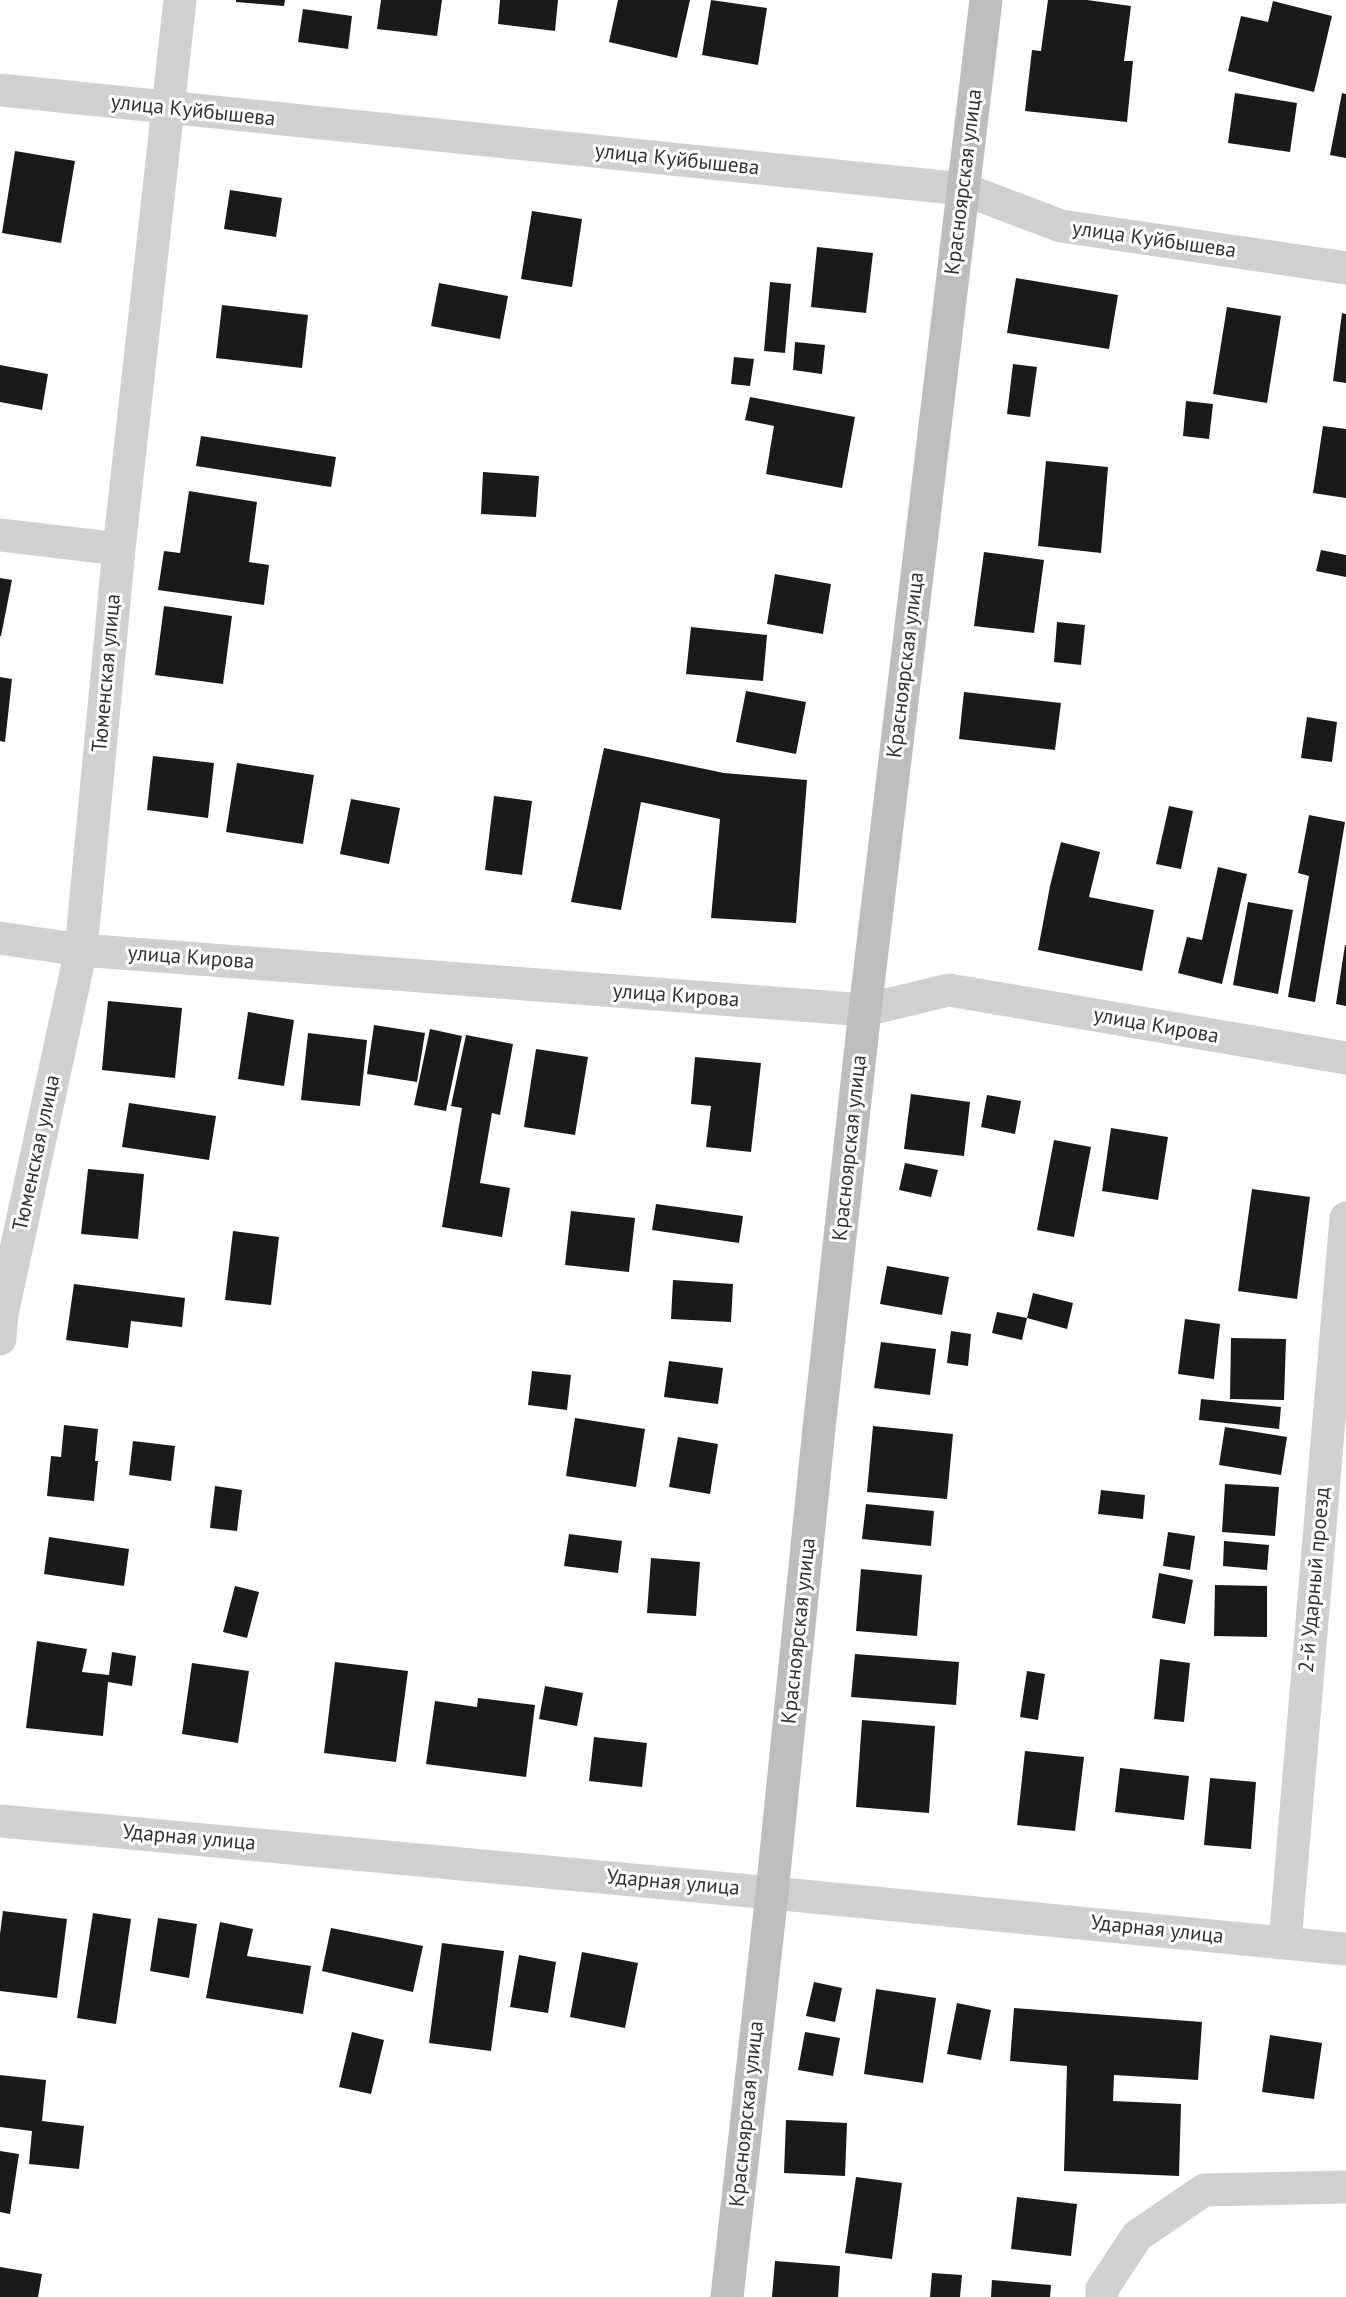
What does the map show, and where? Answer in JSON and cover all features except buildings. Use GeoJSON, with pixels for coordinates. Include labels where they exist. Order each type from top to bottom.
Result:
{"type":"FeatureCollection","features":[{"type":"Feature","properties":{"kind":"main road","name":"Красноярская улица"},"geometry":{"type":"LineString","coordinates":[[727,2297],[865,1010],[986,0]]}},
{"type":"Feature","properties":{"kind":"street","name":"Тюменская улица"},"geometry":{"type":"LineString","coordinates":[[0,1340],[2,1314],[81,950],[118,549],[180,0]]}},
{"type":"Feature","properties":{"kind":"street","name":"улица Куйбышева"},"geometry":{"type":"LineString","coordinates":[[0,90],[963,189],[1061,226],[1346,268]]}},
{"type":"Feature","properties":{"kind":"street"},"geometry":{"type":"LineString","coordinates":[[0,535],[118,549]]}},
{"type":"Feature","properties":{"kind":"street","name":"улица Кирова"},"geometry":{"type":"LineString","coordinates":[[0,938],[81,950],[865,1010],[949,990],[1346,1058]]}},
{"type":"Feature","properties":{"kind":"street","name":"2-й Ударный проезд"},"geometry":{"type":"LineString","coordinates":[[1285,1942],[1346,1218]]}},
{"type":"Feature","properties":{"kind":"street","name":"Ударная улица"},"geometry":{"type":"LineString","coordinates":[[0,1821],[1346,1949]]}},
{"type":"Feature","properties":{"kind":"street"},"geometry":{"type":"LineString","coordinates":[[1102,2297],[1102,2289],[1137,2236],[1204,2190],[1346,2187]]}}]}
